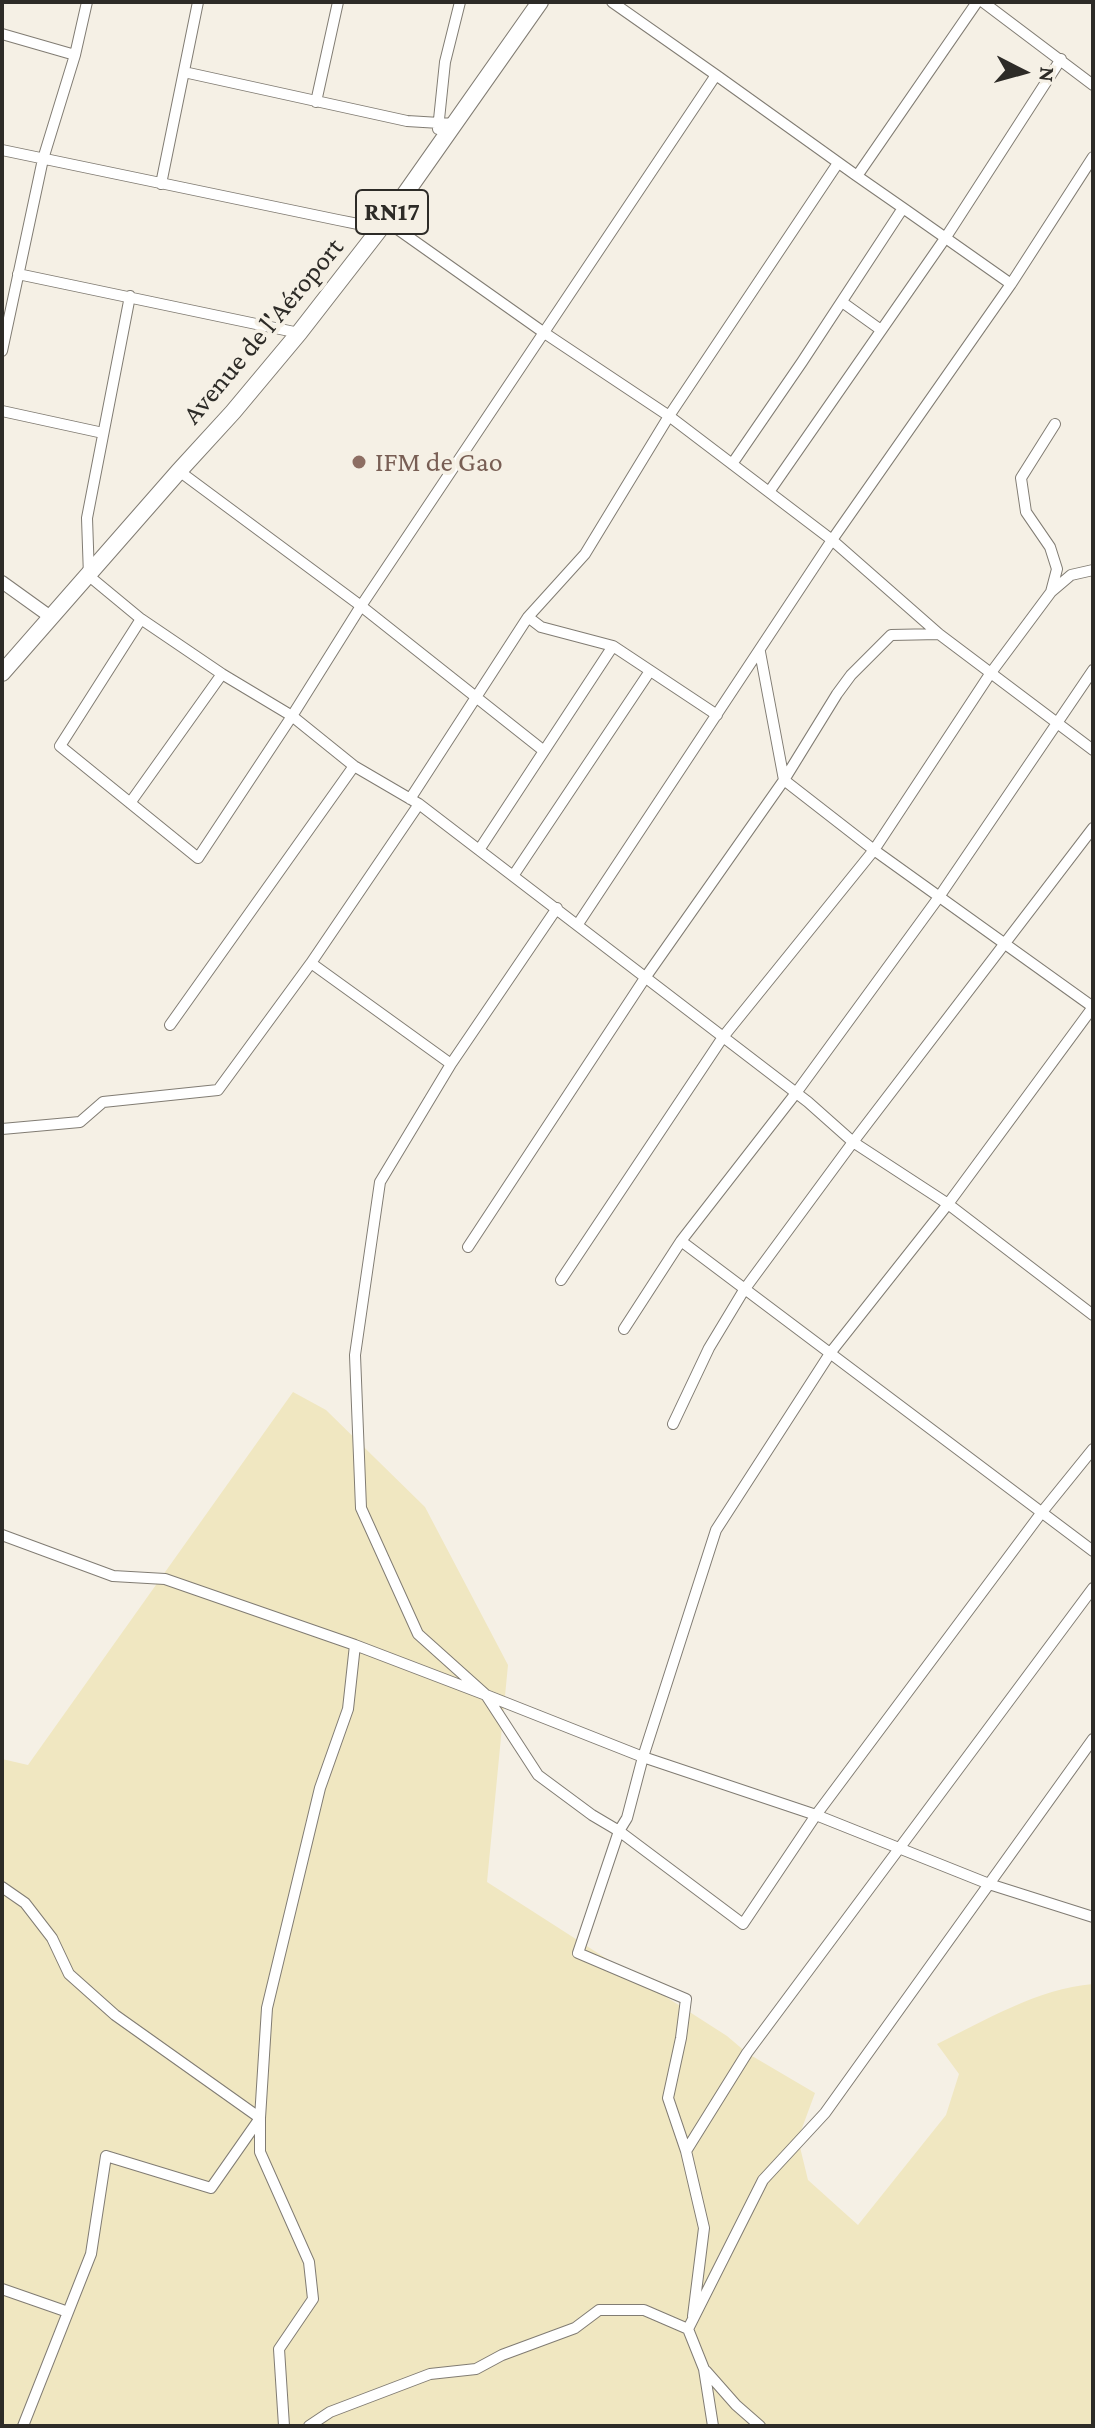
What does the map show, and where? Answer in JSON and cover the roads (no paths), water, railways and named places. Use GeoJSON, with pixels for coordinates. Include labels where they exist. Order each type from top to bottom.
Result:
{"type":"FeatureCollection","features":[{"type":"Feature","properties":{"kind":"main road","name":"Avenue de l'Aéroport"},"geometry":{"type":"LineString","coordinates":[[2,673],[299,333],[386,221],[540,2]]}},
{"type":"Feature","properties":{"kind":"street"},"geometry":{"type":"LineString","coordinates":[[2,351],[43,159],[75,55],[87,2]]}},
{"type":"Feature","properties":{"kind":"street"},"geometry":{"type":"LineString","coordinates":[[161,184],[198,2]]}},
{"type":"Feature","properties":{"kind":"street"},"geometry":{"type":"LineString","coordinates":[[316,102],[338,2]]}},
{"type":"Feature","properties":{"kind":"street"},"geometry":{"type":"LineString","coordinates":[[441,143],[437,125],[445,62],[460,2]]}},
{"type":"Feature","properties":{"kind":"street"},"geometry":{"type":"LineString","coordinates":[[612,2],[1011,284]]}},
{"type":"Feature","properties":{"kind":"street"},"geometry":{"type":"LineString","coordinates":[[857,176],[980,2],[1093,85]]}},
{"type":"Feature","properties":{"kind":"street"},"geometry":{"type":"LineString","coordinates":[[2,34],[75,55]]}},
{"type":"Feature","properties":{"kind":"street"},"geometry":{"type":"LineString","coordinates":[[769,492],[946,237],[1061,59]]}},
{"type":"Feature","properties":{"kind":"street"},"geometry":{"type":"LineString","coordinates":[[184,72],[407,121],[456,124]]}},
{"type":"Feature","properties":{"kind":"street"},"geometry":{"type":"LineString","coordinates":[[141,619],[60,746],[198,858],[361,606],[716,75]]}},
{"type":"Feature","properties":{"kind":"street"},"geometry":{"type":"LineString","coordinates":[[2,150],[363,225],[386,221],[669,416],[832,540],[939,634],[1093,750]]}},
{"type":"Feature","properties":{"kind":"street"},"geometry":{"type":"LineString","coordinates":[[578,924],[832,540],[1011,284],[1093,157]]}},
{"type":"Feature","properties":{"kind":"street"},"geometry":{"type":"LineString","coordinates":[[2,1129],[80,1122],[103,1102],[218,1090],[311,963],[528,617],[585,554],[669,416],[838,163]]}},
{"type":"Feature","properties":{"kind":"street"},"geometry":{"type":"LineString","coordinates":[[732,464],[903,208]]}},
{"type":"Feature","properties":{"kind":"street"},"geometry":{"type":"LineString","coordinates":[[18,274],[299,333]]}},
{"type":"Feature","properties":{"kind":"street"},"geometry":{"type":"LineString","coordinates":[[130,296],[87,518],[89,576],[141,619],[222,674],[292,716],[354,766],[414,801],[796,1093],[853,1142],[948,1204],[1093,1315]]}},
{"type":"Feature","properties":{"kind":"street"},"geometry":{"type":"LineString","coordinates":[[842,302],[881,330]]}},
{"type":"Feature","properties":{"kind":"street"},"geometry":{"type":"LineString","coordinates":[[2,411],[103,433]]}},
{"type":"Feature","properties":{"kind":"street"},"geometry":{"type":"LineString","coordinates":[[1051,592],[1057,569],[1050,547],[1026,512],[1021,478],[1055,424]]}},
{"type":"Feature","properties":{"kind":"street"},"geometry":{"type":"LineString","coordinates":[[179,471],[361,606],[544,751]]}},
{"type":"Feature","properties":{"kind":"street"},"geometry":{"type":"LineString","coordinates":[[561,1280],[723,1037],[874,850],[990,674],[1051,592],[1071,575],[1093,570]]}},
{"type":"Feature","properties":{"kind":"street"},"geometry":{"type":"LineString","coordinates":[[2,582],[52,618]]}},
{"type":"Feature","properties":{"kind":"street"},"geometry":{"type":"LineString","coordinates":[[528,617],[541,627],[613,646],[717,715]]}},
{"type":"Feature","properties":{"kind":"street"},"geometry":{"type":"LineString","coordinates":[[468,1247],[645,978],[784,780],[851,675],[891,635],[939,634]]}},
{"type":"Feature","properties":{"kind":"street"},"geometry":{"type":"LineString","coordinates":[[479,850],[613,646]]}},
{"type":"Feature","properties":{"kind":"street"},"geometry":{"type":"LineString","coordinates":[[693,2316],[704,2228],[686,2151],[668,2098],[686,1999],[578,1953],[619,1831],[627,1818],[643,1757],[716,1530],[831,1352],[948,1204],[1093,1007],[874,850],[784,780],[760,652]]}},
{"type":"Feature","properties":{"kind":"street"},"geometry":{"type":"LineString","coordinates":[[624,1329],[681,1241],[796,1093],[939,897],[1093,670]]}},
{"type":"Feature","properties":{"kind":"street"},"geometry":{"type":"LineString","coordinates":[[513,876],[650,671]]}},
{"type":"Feature","properties":{"kind":"street"},"geometry":{"type":"LineString","coordinates":[[130,803],[222,674]]}},
{"type":"Feature","properties":{"kind":"street"},"geometry":{"type":"LineString","coordinates":[[170,1025],[354,766]]}},
{"type":"Feature","properties":{"kind":"street"},"geometry":{"type":"LineString","coordinates":[[673,1424],[709,1348],[744,1290],[1093,828]]}},
{"type":"Feature","properties":{"kind":"street"},"geometry":{"type":"LineString","coordinates":[[557,908],[451,1064],[380,1182],[355,1355],[361,1508],[418,1634],[486,1695],[538,1775],[743,1924],[816,1815],[1042,1512],[1093,1449]]}},
{"type":"Feature","properties":{"kind":"street"},"geometry":{"type":"LineString","coordinates":[[311,963],[451,1064]]}},
{"type":"Feature","properties":{"kind":"street"},"geometry":{"type":"LineString","coordinates":[[681,1241],[1093,1551]]}},
{"type":"Feature","properties":{"kind":"street"},"geometry":{"type":"LineString","coordinates":[[2,1535],[113,1576],[165,1579],[355,1645],[643,1757],[816,1815],[989,1884],[1093,1917]]}},
{"type":"Feature","properties":{"kind":"street"},"geometry":{"type":"LineString","coordinates":[[686,2151],[747,2053],[1093,1588]]}},
{"type":"Feature","properties":{"kind":"street"},"geometry":{"type":"LineString","coordinates":[[284,2426],[279,2349],[313,2299],[309,2262],[260,2152],[267,2008],[320,1788],[348,1709],[355,1645]]}},
{"type":"Feature","properties":{"kind":"street"},"geometry":{"type":"LineString","coordinates":[[713,2426],[704,2369],[688,2329],[763,2180],[825,2113],[1093,1739]]}},
{"type":"Feature","properties":{"kind":"street"},"geometry":{"type":"LineString","coordinates":[[2,1887],[25,1903],[52,1938],[69,1974],[115,2015],[260,2118]]}},
{"type":"Feature","properties":{"kind":"street"},"geometry":{"type":"LineString","coordinates":[[23,2426],[91,2254],[106,2156],[211,2188],[260,2118]]}},
{"type":"Feature","properties":{"kind":"street"},"geometry":{"type":"LineString","coordinates":[[2,2289],[68,2312]]}},
{"type":"Feature","properties":{"kind":"street"},"geometry":{"type":"LineString","coordinates":[[309,2426],[330,2412],[430,2374],[476,2369],[502,2355],[575,2328],[599,2310],[644,2310],[688,2329]]}},
{"type":"Feature","properties":{"kind":"street"},"geometry":{"type":"LineString","coordinates":[[704,2369],[736,2405],[760,2426]]}},
{"type":"Feature","properties":{"kind":"place","name":"IFM de Gao"},"geometry":{"type":"Point","coordinates":[359,462]}}]}
